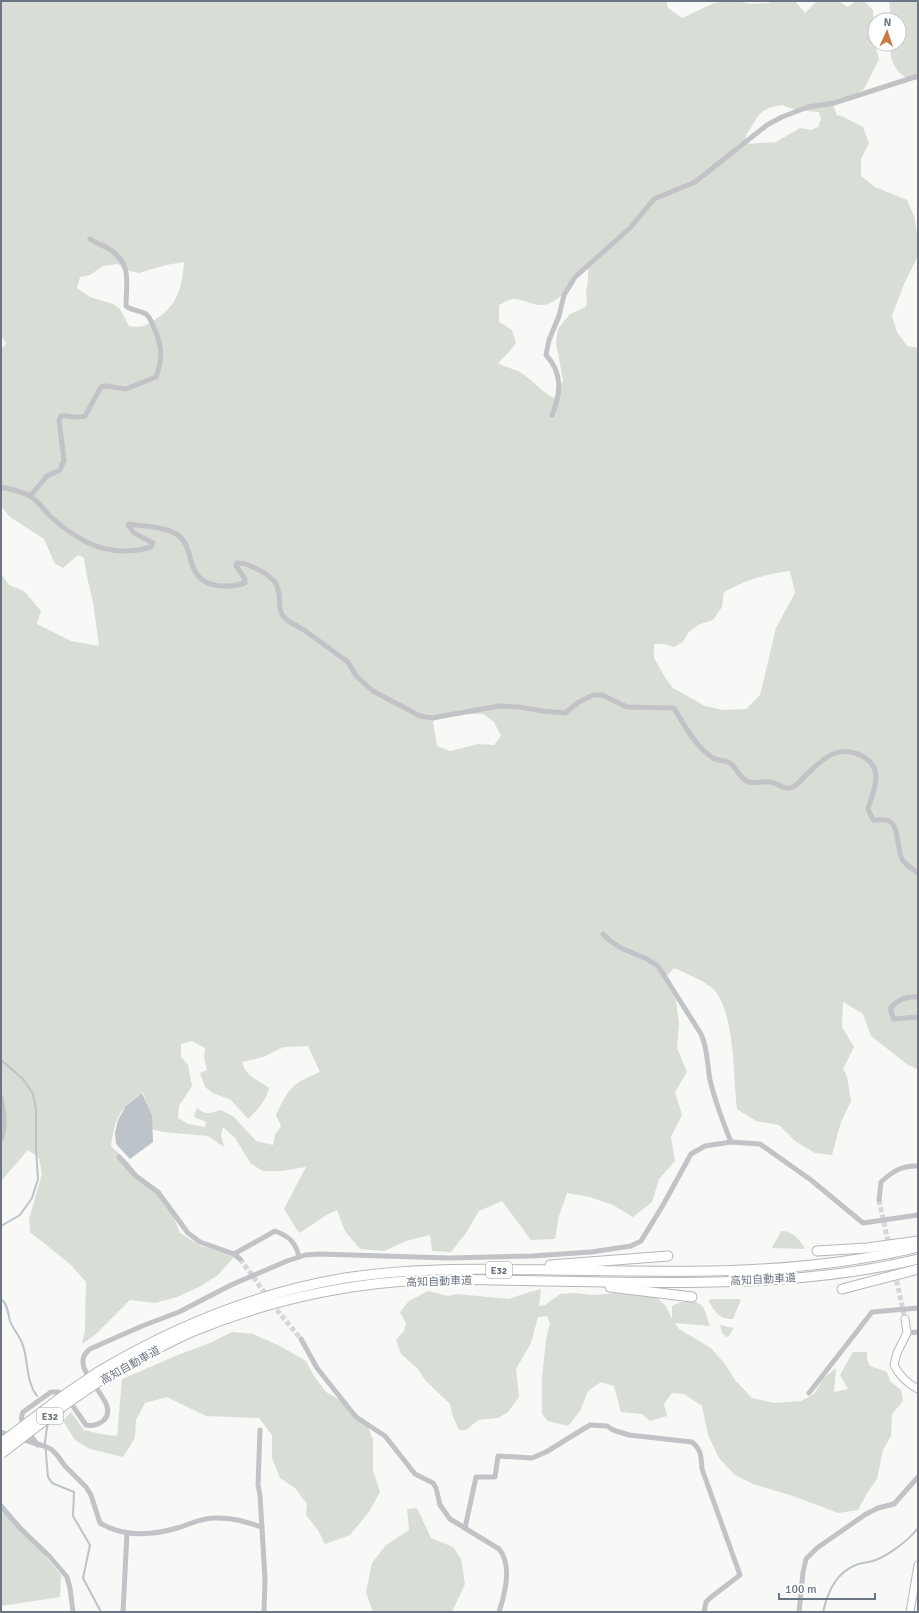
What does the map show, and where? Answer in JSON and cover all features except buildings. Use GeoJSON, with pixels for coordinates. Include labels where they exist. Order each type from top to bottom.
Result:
{"type":"FeatureCollection","features":[{"type":"Feature","properties":{"kind":"highway"},"geometry":{"type":"LineString","coordinates":[[817,1251],[867,1248],[918,1241]]}},
{"type":"Feature","properties":{"kind":"highway","name":"高知自動車道"},"geometry":{"type":"LineString","coordinates":[[1,1443],[42,1411],[100,1376],[156,1339],[191,1323],[262,1298],[345,1278],[390,1273],[476,1269],[684,1272],[765,1269],[818,1265],[861,1259],[918,1248]]}},
{"type":"Feature","properties":{"kind":"highway"},"geometry":{"type":"LineString","coordinates":[[476,1269],[618,1261],[668,1256]]}},
{"type":"Feature","properties":{"kind":"highway","name":"高知自動車道"},"geometry":{"type":"LineString","coordinates":[[1,1454],[100,1376],[195,1331],[266,1306],[306,1296],[348,1288],[394,1282],[477,1280],[656,1282],[772,1279],[863,1269],[918,1259]]}},
{"type":"Feature","properties":{"kind":"highway"},"geometry":{"type":"LineString","coordinates":[[842,1288],[918,1270]]}},
{"type":"Feature","properties":{"kind":"highway"},"geometry":{"type":"LineString","coordinates":[[477,1280],[604,1286],[692,1297]]}},
{"type":"Feature","properties":{"kind":"street"},"geometry":{"type":"LineString","coordinates":[[552,415],[560,391],[559,380],[558,375],[546,355],[549,340],[559,316],[564,295],[575,277],[630,228],[654,199],[696,182],[767,125],[782,117],[808,107],[834,103],[918,76]]}},
{"type":"Feature","properties":{"kind":"street"},"geometry":{"type":"LineString","coordinates":[[30,496],[47,476],[60,470],[64,460],[59,420],[61,416],[78,418],[85,416],[101,387],[106,386],[126,389],[156,377],[160,368],[161,347],[151,320],[147,315],[130,310],[126,306],[126,268],[123,261],[112,251],[90,239]]}},
{"type":"Feature","properties":{"kind":"street"},"geometry":{"type":"LineString","coordinates":[[1,487],[30,496],[51,516],[75,535],[93,545],[112,551],[144,549],[151,547],[153,543],[134,533],[128,525],[129,524],[162,529],[178,536],[184,541],[194,569],[199,578],[210,584],[235,586],[245,583],[245,578],[236,566],[237,564],[246,564],[266,574],[276,583],[279,594],[280,609],[288,622],[304,630],[348,662],[356,676],[373,691],[420,716],[432,718],[499,706],[565,713],[579,702],[593,695],[602,695],[627,707],[674,708],[693,738],[713,758],[730,762],[744,780],[750,783],[772,782],[782,787],[791,788],[799,784],[818,764],[832,754],[840,751],[851,752],[865,758],[873,766],[876,773],[876,784],[868,809],[873,820],[887,820],[892,822],[901,857],[906,865],[918,873]]}},
{"type":"Feature","properties":{"kind":"street"},"geometry":{"type":"LineString","coordinates":[[603,934],[621,948],[647,959],[658,966],[701,1034],[707,1049],[710,1078],[715,1099],[731,1142]]}},
{"type":"Feature","properties":{"kind":"street"},"geometry":{"type":"LineString","coordinates":[[918,996],[905,997],[891,1007],[891,1012],[894,1019],[918,1017]]}},
{"type":"Feature","properties":{"kind":"street"},"geometry":{"type":"LineString","coordinates":[[1,1098],[4,1112],[4,1132],[1,1140]]}},
{"type":"Feature","properties":{"kind":"street"},"geometry":{"type":"LineString","coordinates":[[38,1445],[22,1424],[22,1415],[23,1412],[52,1392],[58,1392],[66,1396],[86,1425],[97,1424],[106,1418],[106,1405],[82,1364],[84,1353],[142,1326],[179,1312],[231,1285],[299,1257],[319,1254],[449,1258],[532,1256],[591,1252],[631,1246],[641,1241],[691,1154],[705,1146],[731,1142],[760,1144],[811,1180],[863,1223],[918,1215]]}},
{"type":"Feature","properties":{"kind":"street"},"geometry":{"type":"LineString","coordinates":[[119,1157],[136,1176],[158,1192],[188,1233],[200,1242],[234,1254],[240,1259]]}},
{"type":"Feature","properties":{"kind":"street"},"geometry":{"type":"LineString","coordinates":[[879,1200],[881,1182],[902,1167],[909,1165],[918,1166]]}},
{"type":"Feature","properties":{"kind":"street"},"geometry":{"type":"LineString","coordinates":[[234,1254],[275,1231],[292,1240],[297,1248],[299,1257]]}},
{"type":"Feature","properties":{"kind":"street"},"geometry":{"type":"LineString","coordinates":[[809,1393],[872,1312],[918,1308]]}},
{"type":"Feature","properties":{"kind":"street"},"geometry":{"type":"LineString","coordinates":[[905,1319],[907,1333],[894,1365],[899,1374],[918,1390]]}},
{"type":"Feature","properties":{"kind":"street"},"geometry":{"type":"LineString","coordinates":[[907,1333],[918,1332]]}},
{"type":"Feature","properties":{"kind":"street"},"geometry":{"type":"LineString","coordinates":[[301,1339],[317,1368],[344,1403],[359,1419],[385,1436],[415,1474],[433,1483],[444,1512],[450,1519],[499,1549],[505,1558],[507,1566],[505,1585],[499,1612]]}},
{"type":"Feature","properties":{"kind":"street"},"geometry":{"type":"LineString","coordinates":[[465,1528],[476,1477],[495,1477],[498,1456],[532,1458],[546,1452],[590,1425],[607,1426],[613,1430],[629,1435],[692,1442],[698,1447],[701,1454],[702,1469],[740,1575],[706,1602],[704,1612]]}},
{"type":"Feature","properties":{"kind":"street"},"geometry":{"type":"LineString","coordinates":[[260,1430],[258,1485],[266,1579],[264,1612]]}},
{"type":"Feature","properties":{"kind":"street"},"geometry":{"type":"LineString","coordinates":[[1,1432],[45,1447],[57,1455],[65,1466],[86,1487],[91,1495],[100,1522],[115,1530],[127,1533],[152,1533],[166,1531],[213,1518],[236,1519],[262,1527]]}},
{"type":"Feature","properties":{"kind":"street"},"geometry":{"type":"LineString","coordinates":[[799,1612],[803,1572],[806,1559],[817,1548],[866,1514],[878,1508],[894,1504],[918,1477]]}},
{"type":"Feature","properties":{"kind":"street"},"geometry":{"type":"LineString","coordinates":[[1,1506],[19,1527],[68,1577],[73,1612]]}},
{"type":"Feature","properties":{"kind":"street"},"geometry":{"type":"LineString","coordinates":[[123,1612],[127,1533]]}},
{"type":"Feature","properties":{"kind":"street"},"geometry":{"type":"LineString","coordinates":[[910,1612],[918,1565]]}},
{"type":"Feature","properties":{"kind":"shaded area"},"geometry":{"type":"Polygon","coordinates":[[[1,1],[666,1],[668,8],[682,18],[714,3],[726,1],[737,1],[751,4],[769,3],[770,1],[795,1],[805,13],[817,1],[839,1],[847,7],[857,1],[864,1],[873,12],[867,12],[867,52],[877,52],[879,59],[864,89],[849,97],[832,103],[837,115],[863,127],[869,143],[861,159],[861,176],[875,187],[907,200],[914,216],[918,239],[918,256],[904,284],[892,316],[897,332],[907,346],[918,348],[918,1069],[908,1065],[871,1036],[863,1014],[843,1002],[842,1027],[854,1047],[843,1069],[847,1076],[851,1101],[841,1122],[832,1155],[815,1153],[795,1141],[779,1125],[756,1121],[737,1109],[730,1032],[722,1003],[716,992],[708,985],[697,978],[674,968],[664,979],[676,1000],[679,1024],[677,1048],[687,1072],[675,1092],[682,1115],[671,1137],[675,1161],[659,1179],[652,1202],[633,1217],[613,1205],[590,1197],[567,1193],[559,1216],[555,1239],[531,1240],[502,1201],[479,1211],[466,1233],[451,1252],[432,1251],[430,1235],[406,1241],[384,1251],[360,1249],[345,1231],[337,1210],[299,1233],[284,1209],[306,1167],[281,1171],[263,1171],[251,1164],[235,1138],[223,1127],[221,1134],[224,1147],[208,1136],[163,1132],[146,1128],[150,1115],[143,1092],[123,1109],[114,1128],[111,1146],[129,1163],[138,1177],[158,1190],[171,1211],[180,1233],[201,1246],[225,1252],[234,1257],[218,1275],[199,1287],[177,1297],[155,1303],[130,1300],[96,1334],[82,1344],[85,1330],[86,1282],[70,1264],[30,1232],[29,1219],[42,1174],[39,1158],[28,1150],[1,1181],[1,574],[9,585],[24,591],[41,611],[37,624],[71,641],[99,646],[93,602],[84,558],[78,555],[63,568],[55,564],[44,539],[10,517],[1,506],[1,349],[6,344],[1,335],[1,1]],[[782,105],[767,109],[760,114],[746,135],[746,144],[776,142],[800,128],[811,130],[818,127],[821,119],[819,112],[796,110],[782,105]],[[184,262],[166,265],[139,273],[126,270],[118,264],[103,266],[90,275],[80,277],[77,288],[90,297],[113,304],[120,309],[129,326],[143,326],[167,310],[178,293],[183,274],[184,262]],[[588,269],[582,273],[562,295],[550,303],[539,305],[513,299],[499,305],[499,322],[512,330],[516,343],[498,363],[523,374],[544,392],[554,398],[560,389],[563,380],[556,343],[558,329],[570,314],[586,307],[588,269]],[[790,571],[756,578],[724,592],[722,607],[713,620],[698,625],[688,633],[683,642],[674,647],[664,644],[654,644],[654,658],[673,688],[705,706],[723,710],[746,709],[760,695],[776,628],[795,593],[790,571]],[[447,714],[433,721],[437,746],[450,751],[478,744],[494,745],[501,736],[494,722],[483,714],[447,714]],[[192,1041],[181,1044],[181,1057],[188,1065],[192,1086],[179,1106],[178,1118],[188,1124],[205,1127],[206,1122],[194,1117],[197,1107],[205,1113],[221,1110],[234,1117],[256,1141],[273,1145],[275,1135],[281,1126],[276,1115],[284,1099],[297,1084],[320,1072],[308,1046],[284,1047],[263,1057],[242,1062],[249,1074],[269,1088],[268,1093],[258,1109],[248,1119],[231,1100],[213,1093],[205,1087],[200,1073],[207,1070],[204,1057],[205,1048],[192,1041]]]}},
{"type":"Feature","properties":{"kind":"shaded area"},"geometry":{"type":"Polygon","coordinates":[[[889,1],[918,1],[918,78],[913,79],[902,75],[896,68],[891,58],[891,52],[907,52],[907,12],[890,12],[889,1]]]}},
{"type":"Feature","properties":{"kind":"shaded area"},"geometry":{"type":"Polygon","coordinates":[[[142,1093],[152,1116],[153,1142],[130,1159],[116,1144],[115,1133],[118,1120],[126,1106],[142,1093]]]}},
{"type":"Feature","properties":{"kind":"shaded area"},"geometry":{"type":"Polygon","coordinates":[[[781,1231],[789,1232],[795,1236],[805,1249],[772,1248],[781,1231]]]}},
{"type":"Feature","properties":{"kind":"shaded area"},"geometry":{"type":"Polygon","coordinates":[[[541,1289],[539,1306],[545,1305],[560,1294],[573,1293],[595,1295],[614,1293],[656,1297],[666,1306],[672,1319],[672,1306],[688,1301],[696,1302],[703,1307],[710,1326],[675,1323],[679,1329],[711,1348],[725,1364],[735,1380],[752,1398],[774,1403],[801,1401],[814,1394],[824,1378],[836,1368],[834,1392],[848,1389],[840,1375],[853,1352],[867,1352],[867,1360],[870,1366],[887,1372],[890,1381],[901,1390],[903,1401],[892,1414],[891,1436],[883,1450],[877,1479],[867,1493],[858,1510],[838,1513],[793,1496],[753,1484],[735,1475],[719,1458],[708,1435],[702,1406],[684,1394],[672,1393],[664,1404],[667,1416],[650,1421],[642,1414],[621,1412],[614,1386],[601,1382],[588,1391],[580,1411],[568,1426],[548,1421],[542,1414],[542,1377],[546,1340],[550,1323],[547,1316],[538,1317],[531,1343],[516,1369],[519,1397],[508,1412],[498,1418],[478,1420],[466,1430],[459,1430],[453,1417],[450,1404],[425,1380],[418,1369],[401,1354],[396,1340],[404,1331],[406,1323],[400,1312],[409,1301],[428,1291],[448,1296],[457,1294],[509,1299],[541,1289]]]}},
{"type":"Feature","properties":{"kind":"shaded area"},"geometry":{"type":"Polygon","coordinates":[[[710,1299],[740,1299],[733,1319],[724,1318],[718,1315],[709,1302],[710,1299]]]}},
{"type":"Feature","properties":{"kind":"shaded area"},"geometry":{"type":"Polygon","coordinates":[[[720,1325],[734,1328],[729,1336],[726,1337],[722,1333],[720,1325]]]}},
{"type":"Feature","properties":{"kind":"shaded area"},"geometry":{"type":"Polygon","coordinates":[[[232,1332],[253,1334],[278,1345],[306,1361],[314,1376],[326,1392],[342,1401],[366,1422],[373,1439],[373,1470],[380,1492],[369,1512],[350,1535],[325,1544],[318,1530],[306,1515],[307,1504],[295,1488],[280,1478],[272,1458],[272,1435],[259,1418],[206,1416],[167,1397],[145,1403],[136,1420],[135,1438],[123,1457],[90,1449],[75,1440],[63,1421],[71,1412],[84,1430],[117,1436],[122,1379],[210,1343],[232,1332]]]}},
{"type":"Feature","properties":{"kind":"shaded area"},"geometry":{"type":"Polygon","coordinates":[[[1,1504],[61,1575],[60,1597],[1,1606],[1,1504]]]}},
{"type":"Feature","properties":{"kind":"shaded area"},"geometry":{"type":"Polygon","coordinates":[[[417,1508],[431,1538],[453,1547],[461,1559],[465,1584],[452,1612],[373,1612],[366,1592],[372,1563],[386,1545],[409,1530],[407,1509],[417,1508]]]}},
{"type":"Feature","properties":{"kind":"waterway"},"geometry":{"type":"LineString","coordinates":[[1,1060],[23,1079],[33,1094],[36,1109],[38,1179],[32,1198],[20,1215],[1,1226]]}},
{"type":"Feature","properties":{"kind":"waterway"},"geometry":{"type":"LineString","coordinates":[[1,1299],[6,1306],[10,1321],[22,1343],[26,1356],[29,1377],[33,1390],[37,1396]]}},
{"type":"Feature","properties":{"kind":"waterway"},"geometry":{"type":"LineString","coordinates":[[48,1421],[45,1442],[48,1477],[52,1483],[74,1492],[73,1516],[90,1545],[83,1578],[101,1612]]}},
{"type":"Feature","properties":{"kind":"waterway"},"geometry":{"type":"LineString","coordinates":[[823,1612],[830,1590],[844,1572],[850,1567],[879,1559],[891,1552],[918,1528]]}},
{"type":"Feature","properties":{"kind":"tunnel"},"geometry":{"type":"LineString","coordinates":[[879,1200],[905,1319]]}},
{"type":"Feature","properties":{"kind":"tunnel"},"geometry":{"type":"LineString","coordinates":[[240,1259],[268,1297]]}},
{"type":"Feature","properties":{"kind":"tunnel"},"geometry":{"type":"LineString","coordinates":[[272,1304],[301,1339]]}}]}
